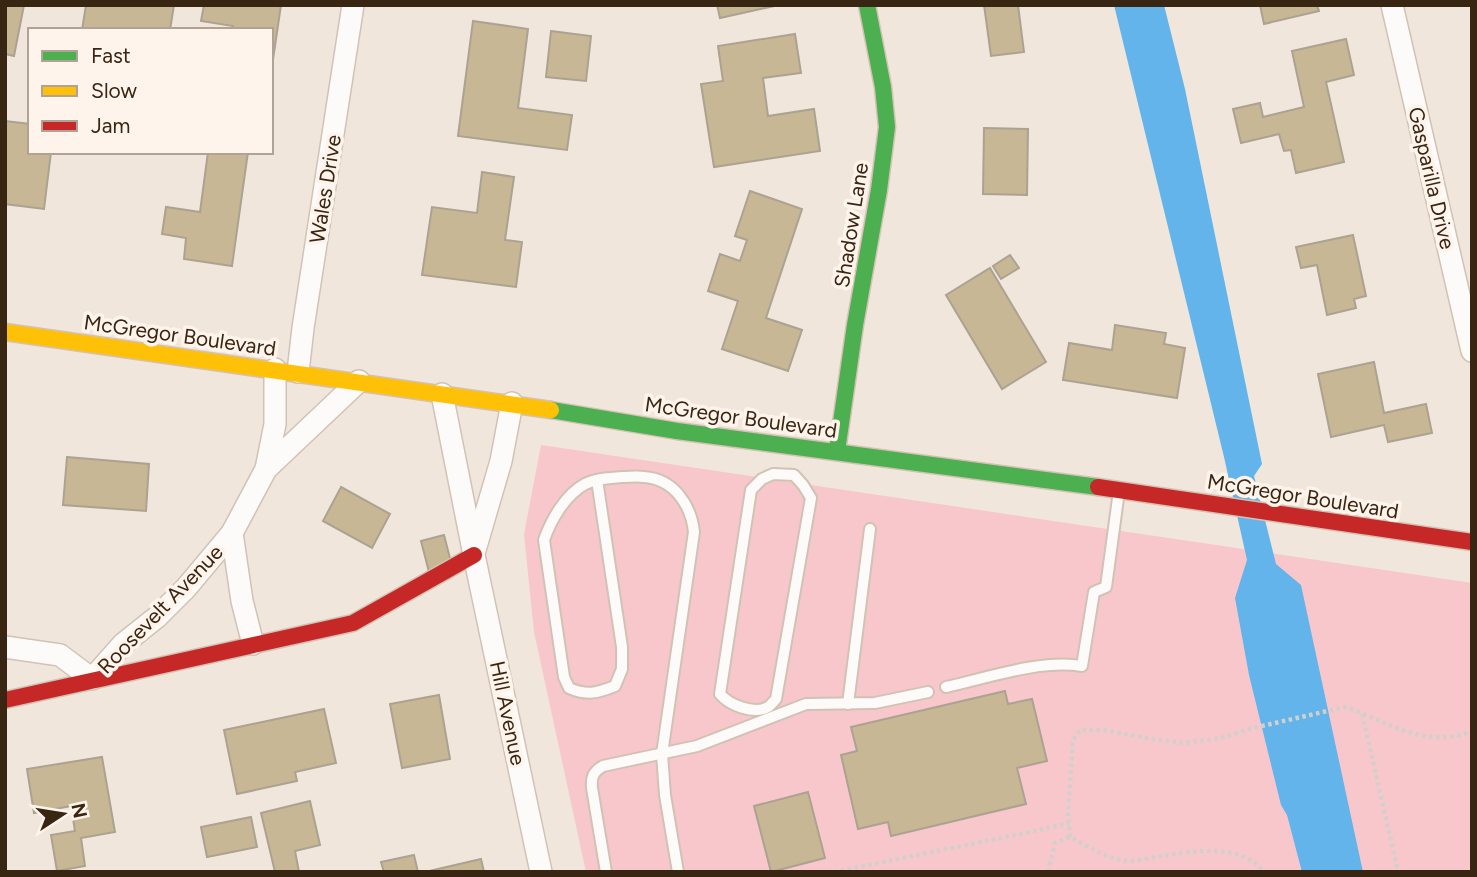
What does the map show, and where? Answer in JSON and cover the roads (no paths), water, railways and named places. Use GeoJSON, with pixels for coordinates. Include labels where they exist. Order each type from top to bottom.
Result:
{"type":"FeatureCollection","features":[{"type":"Feature","properties":{"kind":"main road","name":"Shadow Lane"},"geometry":{"type":"LineString","coordinates":[[837,451],[887,127],[883,87],[867,5]]}},
{"type":"Feature","properties":{"kind":"main road","name":"McGregor Boulevard"},"geometry":{"type":"LineString","coordinates":[[5,332],[512,403],[668,430],[788,460],[837,451],[1472,542]]}},
{"type":"Feature","properties":{"kind":"main road"},"geometry":{"type":"LineString","coordinates":[[5,700],[353,623],[474,555]]}},
{"type":"Feature","properties":{"kind":"street","name":"Wales Drive"},"geometry":{"type":"LineString","coordinates":[[299,372],[303,328],[353,5]]}},
{"type":"Feature","properties":{"kind":"street","name":"Gasparilla Drive"},"geometry":{"type":"LineString","coordinates":[[1392,5],[1472,351]]}},
{"type":"Feature","properties":{"kind":"street","name":"Roosevelt Avenue"},"geometry":{"type":"LineString","coordinates":[[5,647],[60,655],[92,679],[124,644],[186,588],[232,533],[266,469],[275,424],[275,369]]}},
{"type":"Feature","properties":{"kind":"street"},"geometry":{"type":"LineString","coordinates":[[266,469],[359,381]]}},
{"type":"Feature","properties":{"kind":"street","name":"Hill Avenue"},"geometry":{"type":"LineString","coordinates":[[442,394],[541,872]]}},
{"type":"Feature","properties":{"kind":"street","name":"Hill Avenue"},"geometry":{"type":"LineString","coordinates":[[474,555],[501,461],[512,403]]}},
{"type":"Feature","properties":{"kind":"street"},"geometry":{"type":"LineString","coordinates":[[232,533],[242,601],[253,644]]}},
{"type":"Feature","properties":{"kind":"lane"},"geometry":{"type":"LineString","coordinates":[[788,460],[794,475],[811,498],[776,699],[767,708],[757,710],[733,704],[720,694],[751,490],[788,460]]}},
{"type":"Feature","properties":{"kind":"lane"},"geometry":{"type":"LineString","coordinates":[[597,480],[622,647],[622,669],[615,685],[601,691],[581,693],[569,688],[564,677],[544,540],[550,522],[565,501],[585,484],[597,480],[646,477],[664,482],[681,496],[693,523],[693,546],[662,754],[665,795],[678,872]]}},
{"type":"Feature","properties":{"kind":"lane"},"geometry":{"type":"LineString","coordinates":[[946,687],[1047,664],[1082,666],[1094,592],[1106,587],[1119,490]]}},
{"type":"Feature","properties":{"kind":"lane"},"geometry":{"type":"LineString","coordinates":[[848,704],[870,529]]}},
{"type":"Feature","properties":{"kind":"lane"},"geometry":{"type":"LineString","coordinates":[[606,872],[592,788],[595,771],[603,766],[697,746],[806,704],[875,703],[928,692]]}},
{"type":"Feature","properties":{"kind":"lane"},"geometry":{"type":"LineString","coordinates":[[744,727],[746,708]]}},
{"type":"Feature","properties":{"kind":"water"},"geometry":{"type":"Polygon","coordinates":[[[1114,5],[1164,5],[1185,89],[1262,464],[1254,476],[1276,564],[1301,585],[1363,872],[1302,872],[1287,815],[1281,805],[1249,675],[1235,598],[1247,560],[1114,5]]]}}]}
